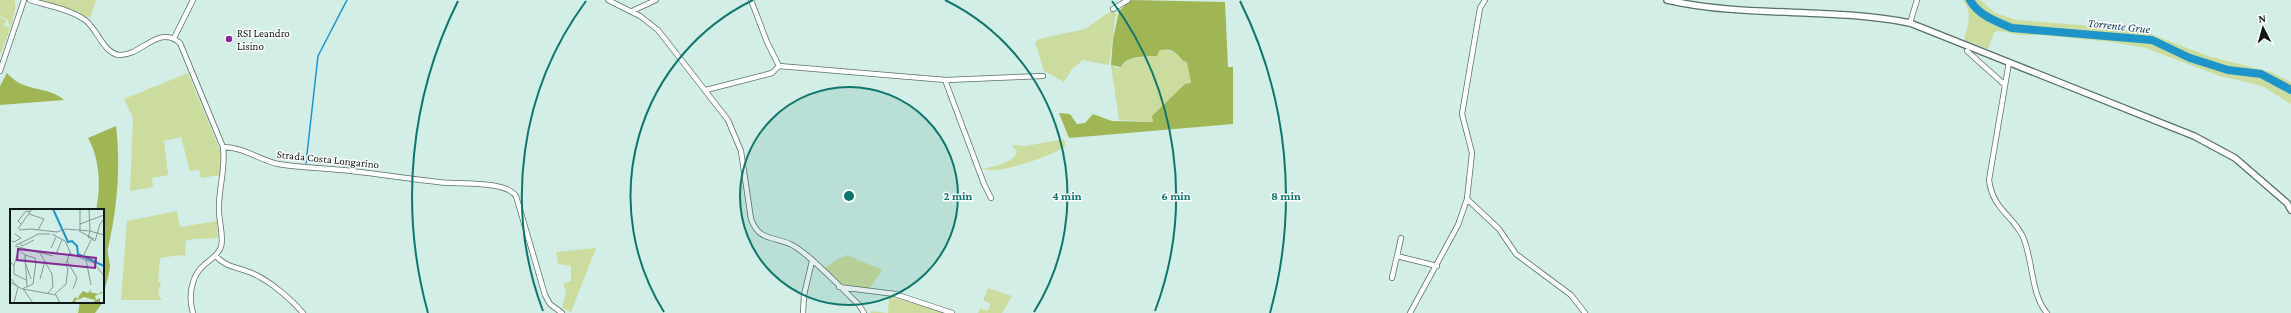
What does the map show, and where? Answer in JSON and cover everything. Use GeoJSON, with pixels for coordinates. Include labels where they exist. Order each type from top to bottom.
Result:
{"type":"FeatureCollection","features":[{"type":"Feature","properties":{"kind":"main road"},"geometry":{"type":"LineString","coordinates":[[1667,0],[1704,6],[1877,17],[1910,23],[2194,136],[2235,158],[2287,203],[2291,210]]}},
{"type":"Feature","properties":{"kind":"street"},"geometry":{"type":"LineString","coordinates":[[0,71],[24,0]]}},
{"type":"Feature","properties":{"kind":"street"},"geometry":{"type":"LineString","coordinates":[[30,0],[69,12],[85,20],[108,49],[117,55],[128,54],[140,49],[156,38],[165,36],[174,38],[180,44],[224,147],[224,172],[219,210],[222,244],[216,256],[203,266],[194,278],[191,306],[193,313]]}},
{"type":"Feature","properties":{"kind":"street"},"geometry":{"type":"LineString","coordinates":[[174,38],[193,0]]}},
{"type":"Feature","properties":{"kind":"street"},"geometry":{"type":"LineString","coordinates":[[608,0],[632,12],[658,30],[728,120],[737,138],[755,228],[767,237],[791,244],[840,287],[859,305],[864,313]]}},
{"type":"Feature","properties":{"kind":"street"},"geometry":{"type":"LineString","coordinates":[[632,12],[656,0]]}},
{"type":"Feature","properties":{"kind":"street"},"geometry":{"type":"LineString","coordinates":[[750,0],[767,42],[779,66]]}},
{"type":"Feature","properties":{"kind":"street"},"geometry":{"type":"LineString","coordinates":[[1112,9],[1128,0]]}},
{"type":"Feature","properties":{"kind":"street"},"geometry":{"type":"LineString","coordinates":[[1410,313],[1458,225],[1467,199],[1472,153],[1462,114],[1480,8],[1484,0]]}},
{"type":"Feature","properties":{"kind":"street"},"geometry":{"type":"LineString","coordinates":[[1910,23],[1917,0]]}},
{"type":"Feature","properties":{"kind":"street"},"geometry":{"type":"LineString","coordinates":[[1967,51],[2005,85]]}},
{"type":"Feature","properties":{"kind":"street"},"geometry":{"type":"LineString","coordinates":[[2009,62],[1989,180],[1991,193],[1999,208],[2023,236],[2040,301],[2047,313]]}},
{"type":"Feature","properties":{"kind":"street"},"geometry":{"type":"LineString","coordinates":[[706,90],[772,73],[779,66],[944,80],[1043,76]]}},
{"type":"Feature","properties":{"kind":"street"},"geometry":{"type":"LineString","coordinates":[[944,80],[984,184],[991,198]]}},
{"type":"Feature","properties":{"kind":"street","name":"Strada Costa Longarino"},"geometry":{"type":"LineString","coordinates":[[224,147],[248,152],[263,160],[279,164],[507,188],[516,196],[544,295],[550,304],[562,313]]}},
{"type":"Feature","properties":{"kind":"street"},"geometry":{"type":"LineString","coordinates":[[1467,199],[1499,230],[1516,254],[1571,295],[1585,313]]}},
{"type":"Feature","properties":{"kind":"street"},"geometry":{"type":"LineString","coordinates":[[1392,278],[1401,238]]}},
{"type":"Feature","properties":{"kind":"street"},"geometry":{"type":"LineString","coordinates":[[216,256],[221,262],[254,274],[268,283],[303,313]]}},
{"type":"Feature","properties":{"kind":"street"},"geometry":{"type":"LineString","coordinates":[[1397,256],[1437,266]]}},
{"type":"Feature","properties":{"kind":"street"},"geometry":{"type":"LineString","coordinates":[[803,313],[804,295],[812,261]]}},
{"type":"Feature","properties":{"kind":"street"},"geometry":{"type":"LineString","coordinates":[[840,287],[895,294],[952,313]]}},
{"type":"Feature","properties":{"kind":"green space"},"geometry":{"type":"Polygon","coordinates":[[[0,0],[14,0],[15,11],[8,35],[0,56],[0,17],[6,20],[4,26],[10,27],[7,19],[0,16],[0,0]]]}},
{"type":"Feature","properties":{"kind":"green space"},"geometry":{"type":"Polygon","coordinates":[[[40,0],[96,0],[90,18],[40,0]]]}},
{"type":"Feature","properties":{"kind":"green space"},"geometry":{"type":"Polygon","coordinates":[[[1130,0],[1225,2],[1228,67],[1233,67],[1233,124],[1069,138],[1059,113],[1070,114],[1077,124],[1085,123],[1093,114],[1112,121],[1153,122],[1152,116],[1185,84],[1191,83],[1187,62],[1183,61],[1178,55],[1169,50],[1159,51],[1157,56],[1127,60],[1121,67],[1111,65],[1113,39],[1119,11],[1130,0]]]}},
{"type":"Feature","properties":{"kind":"green space"},"geometry":{"type":"Polygon","coordinates":[[[1963,0],[1980,0],[1995,13],[2017,20],[2105,27],[2148,33],[2208,56],[2271,72],[2291,82],[2291,104],[2262,86],[2220,76],[2145,48],[2112,42],[2040,35],[2020,35],[1999,31],[1994,32],[1988,49],[1964,40],[1969,15],[1963,0]]]}},
{"type":"Feature","properties":{"kind":"green space"},"geometry":{"type":"Polygon","coordinates":[[[1111,11],[1116,12],[1109,65],[1083,60],[1072,69],[1064,82],[1044,71],[1035,42],[1039,39],[1085,29],[1111,11]]]}},
{"type":"Feature","properties":{"kind":"green space"},"geometry":{"type":"Polygon","coordinates":[[[1164,49],[1178,54],[1183,61],[1187,62],[1191,83],[1153,122],[1119,120],[1111,65],[1118,68],[1130,59],[1157,56],[1159,51],[1164,49]]]}},
{"type":"Feature","properties":{"kind":"green space"},"geometry":{"type":"Polygon","coordinates":[[[7,73],[21,84],[51,92],[64,100],[0,105],[0,86],[7,73]]]}},
{"type":"Feature","properties":{"kind":"green space"},"geometry":{"type":"Polygon","coordinates":[[[188,73],[222,155],[220,175],[201,178],[199,170],[190,171],[181,137],[164,141],[168,175],[152,178],[153,187],[130,191],[133,118],[124,99],[188,73]]]}},
{"type":"Feature","properties":{"kind":"green space"},"geometry":{"type":"Polygon","coordinates":[[[116,126],[118,172],[116,203],[108,248],[110,267],[104,289],[104,209],[96,209],[99,192],[97,164],[88,138],[116,126]]]}},
{"type":"Feature","properties":{"kind":"green space"},"geometry":{"type":"Polygon","coordinates":[[[1064,139],[1066,146],[1049,155],[1012,167],[990,170],[983,169],[1007,162],[1015,156],[1017,152],[1012,145],[1026,146],[1064,139]]]}},
{"type":"Feature","properties":{"kind":"green space"},"geometry":{"type":"Polygon","coordinates":[[[177,211],[180,227],[217,221],[218,238],[193,239],[186,241],[185,257],[180,255],[160,258],[158,282],[161,282],[158,294],[162,300],[121,300],[127,221],[177,211]]]}},
{"type":"Feature","properties":{"kind":"green space"},"geometry":{"type":"Polygon","coordinates":[[[596,248],[571,312],[562,308],[566,292],[563,284],[571,281],[571,266],[558,264],[556,252],[596,248]]]}},
{"type":"Feature","properties":{"kind":"green space"},"geometry":{"type":"Polygon","coordinates":[[[847,255],[882,270],[869,289],[841,284],[825,268],[847,255]]]}},
{"type":"Feature","properties":{"kind":"green space"},"geometry":{"type":"Polygon","coordinates":[[[988,288],[1012,296],[1002,313],[978,313],[981,308],[987,311],[991,304],[983,300],[988,288]]]}},
{"type":"Feature","properties":{"kind":"green space"},"geometry":{"type":"Polygon","coordinates":[[[889,296],[946,313],[888,313],[889,296]]]}},
{"type":"Feature","properties":{"kind":"green space"},"geometry":{"type":"Polygon","coordinates":[[[80,303],[102,303],[95,313],[78,313],[80,303]]]}},
{"type":"Feature","properties":{"kind":"green space"},"geometry":{"type":"Polygon","coordinates":[[[871,311],[888,313],[871,313],[871,311]]]}},
{"type":"Feature","properties":{"kind":"waterway"},"geometry":{"type":"LineString","coordinates":[[306,163],[318,56],[347,0]]}},
{"type":"Feature","properties":{"kind":"waterway","name":"Torrente Grue"},"geometry":{"type":"LineString","coordinates":[[1970,0],[1973,5],[1983,14],[2012,28],[2152,40],[2190,58],[2228,70],[2261,74],[2291,90]]}},
{"type":"Feature","properties":{"kind":"place","name":"RSI Leandro Lisino"},"geometry":{"type":"Point","coordinates":[229,39]}}]}
